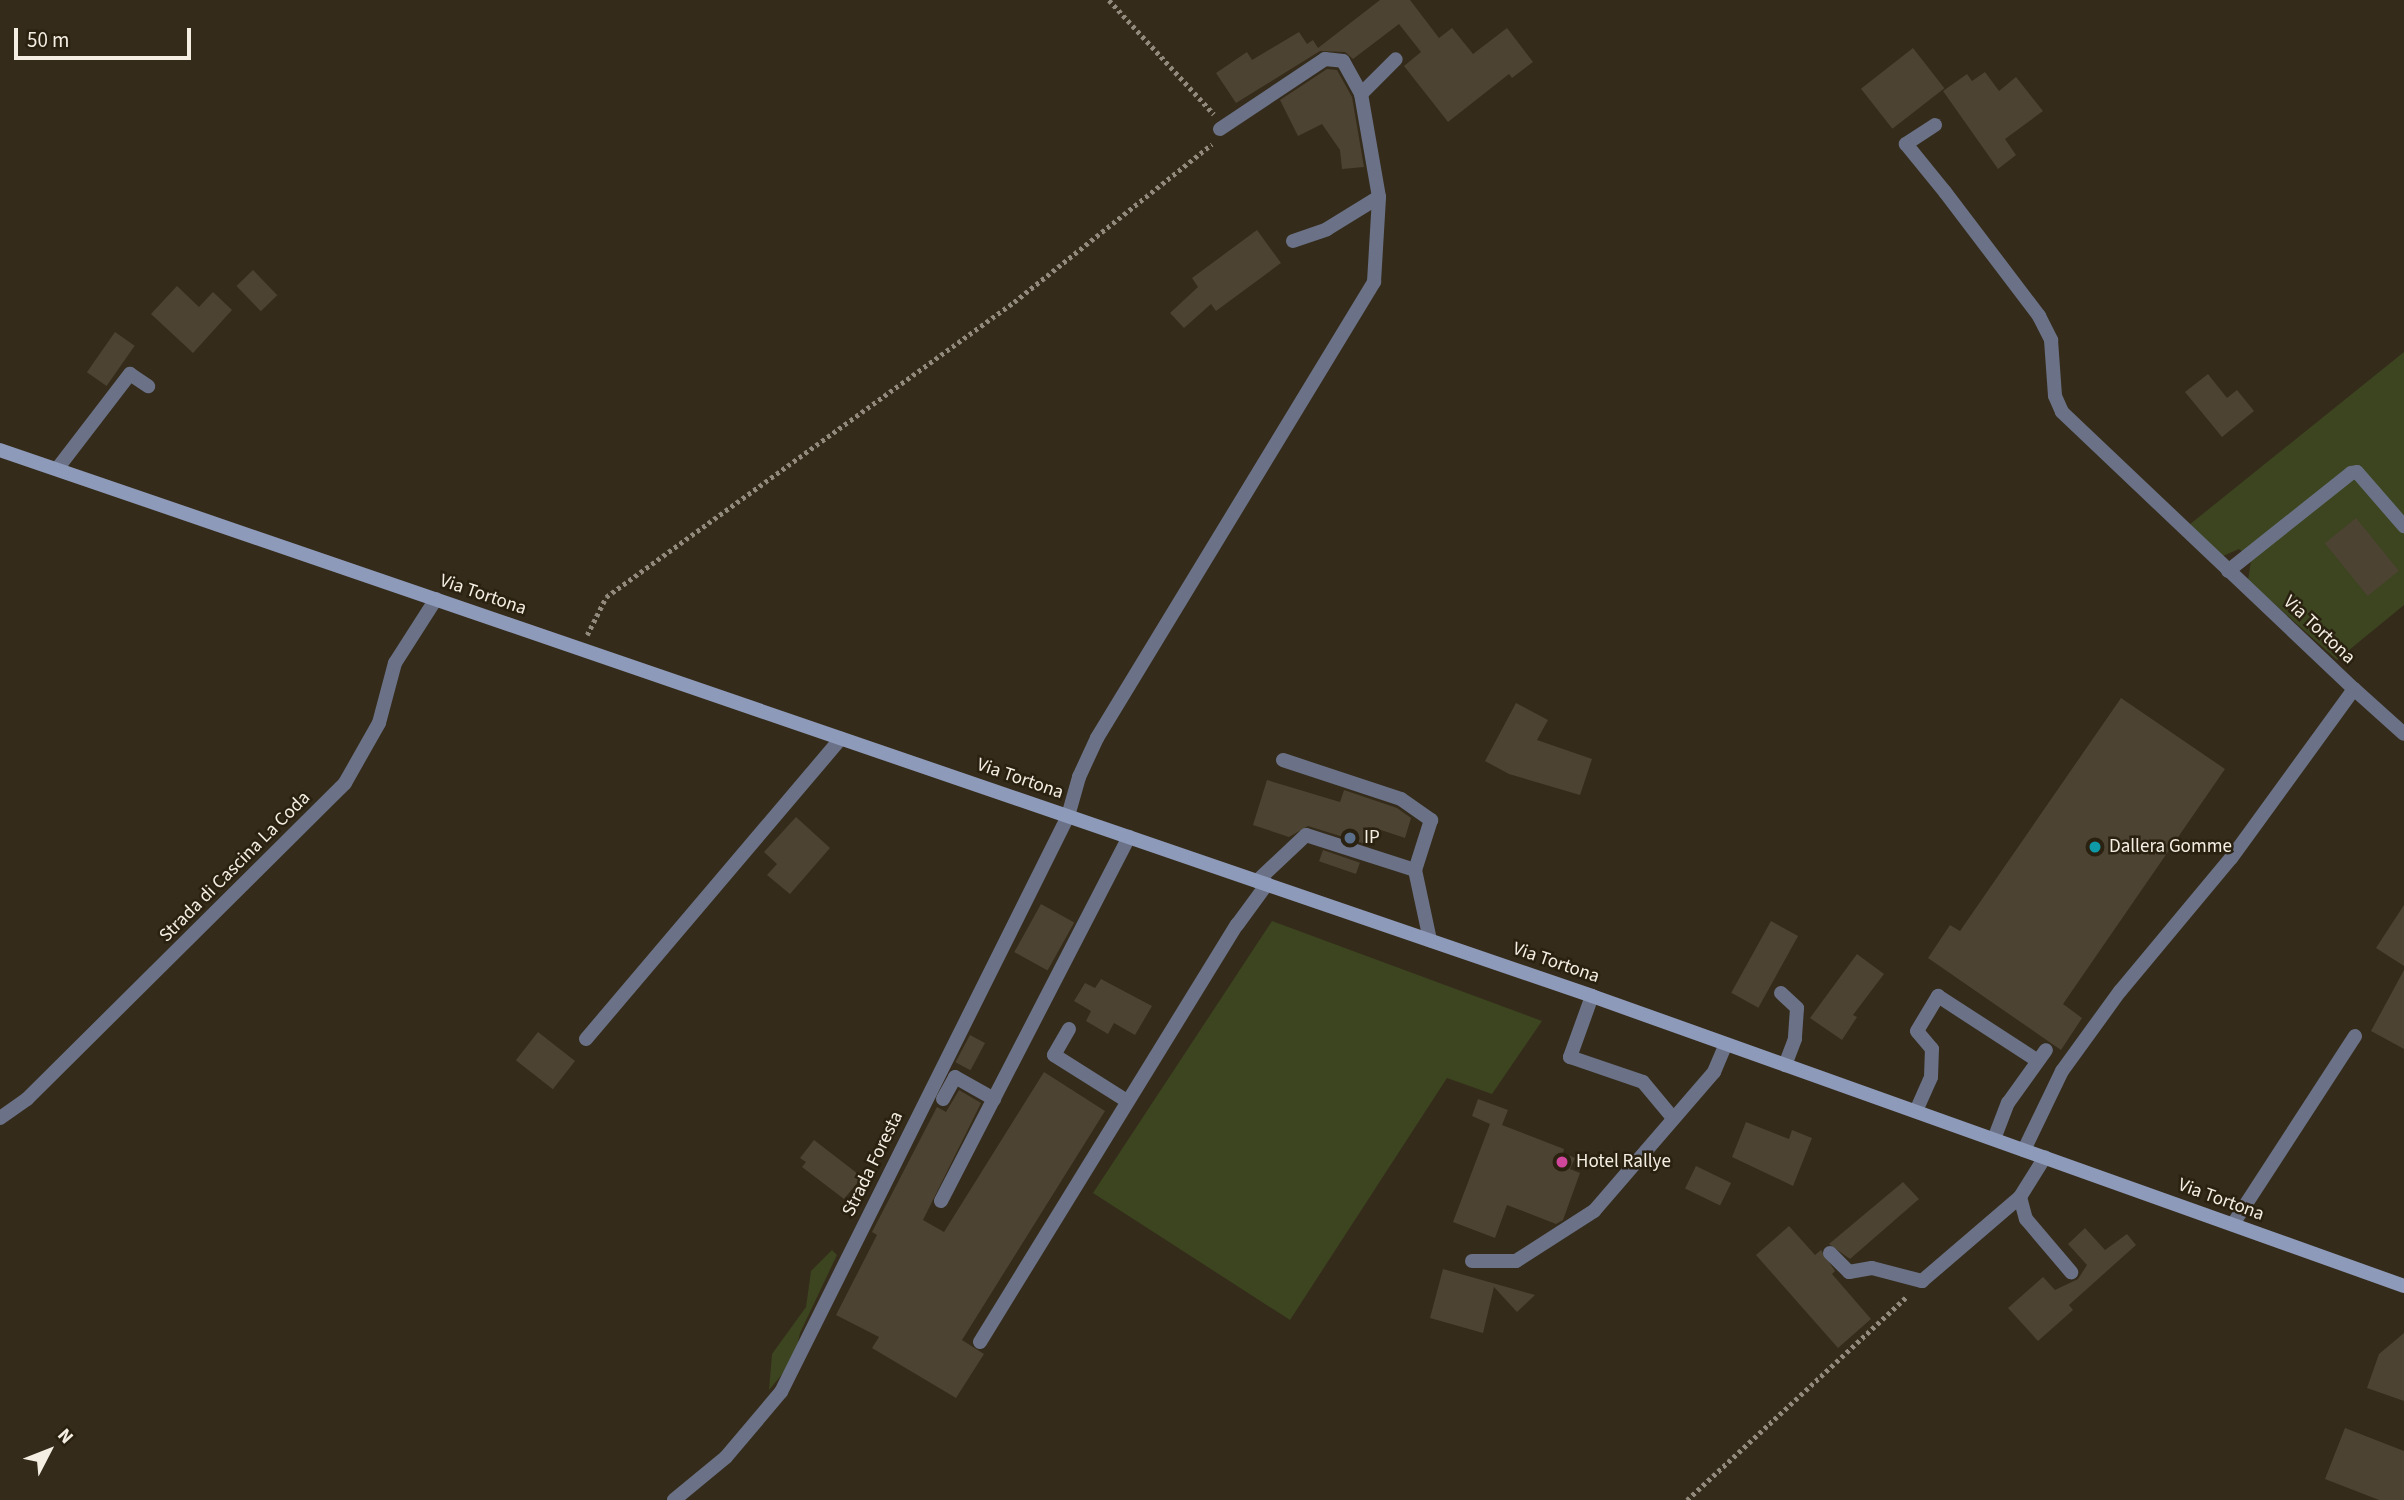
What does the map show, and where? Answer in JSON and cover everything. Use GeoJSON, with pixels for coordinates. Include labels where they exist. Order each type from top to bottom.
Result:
{"type":"FeatureCollection","features":[{"type":"Feature","properties":{"kind":"main road","name":"Via Tortona"},"geometry":{"type":"LineString","coordinates":[[0,450],[1592,996],[2404,1286]]}},
{"type":"Feature","properties":{"kind":"street","name":"Strada Foresta"},"geometry":{"type":"LineString","coordinates":[[674,1500],[726,1457],[781,1392],[1068,816],[1079,777],[1097,738],[1374,282],[1379,197],[1361,94],[1343,61],[1325,59],[1220,130]]}},
{"type":"Feature","properties":{"kind":"street"},"geometry":{"type":"LineString","coordinates":[[1361,94],[1396,59]]}},
{"type":"Feature","properties":{"kind":"street","name":"Via Tortona"},"geometry":{"type":"LineString","coordinates":[[1934,125],[1906,144],[2039,316],[2051,340],[2055,396],[2062,412],[2354,689],[2231,858],[2120,991],[2062,1071],[2025,1150]]}},
{"type":"Feature","properties":{"kind":"street"},"geometry":{"type":"LineString","coordinates":[[1293,241],[1327,229],[1379,197]]}},
{"type":"Feature","properties":{"kind":"street"},"geometry":{"type":"LineString","coordinates":[[57,469],[131,374],[148,386]]}},
{"type":"Feature","properties":{"kind":"street"},"geometry":{"type":"LineString","coordinates":[[2228,571],[2351,473],[2357,472],[2404,527]]}},
{"type":"Feature","properties":{"kind":"street","name":"Strada di Cascina La Coda"},"geometry":{"type":"LineString","coordinates":[[0,1118],[27,1099],[345,783],[379,723],[395,663],[436,599]]}},
{"type":"Feature","properties":{"kind":"street"},"geometry":{"type":"LineString","coordinates":[[2354,689],[2404,733]]}},
{"type":"Feature","properties":{"kind":"street"},"geometry":{"type":"LineString","coordinates":[[586,1039],[841,738]]}},
{"type":"Feature","properties":{"kind":"street"},"geometry":{"type":"LineString","coordinates":[[1283,760],[1401,799],[1430,821],[1415,870],[1430,940]]}},
{"type":"Feature","properties":{"kind":"street"},"geometry":{"type":"LineString","coordinates":[[980,1342],[1262,883],[1306,835],[1415,870]]}},
{"type":"Feature","properties":{"kind":"street"},"geometry":{"type":"LineString","coordinates":[[941,1201],[1129,837]]}},
{"type":"Feature","properties":{"kind":"street"},"geometry":{"type":"LineString","coordinates":[[1781,993],[1797,1009],[1795,1039],[1786,1065]]}},
{"type":"Feature","properties":{"kind":"street"},"geometry":{"type":"LineString","coordinates":[[1592,996],[1570,1056],[1643,1082],[1673,1118]]}},
{"type":"Feature","properties":{"kind":"street"},"geometry":{"type":"LineString","coordinates":[[1916,1111],[1931,1077],[1932,1049],[1917,1031],[1938,996],[2042,1055],[2008,1102],[1994,1139]]}},
{"type":"Feature","properties":{"kind":"street"},"geometry":{"type":"LineString","coordinates":[[1069,1029],[1054,1055],[1128,1101]]}},
{"type":"Feature","properties":{"kind":"street"},"geometry":{"type":"LineString","coordinates":[[2233,1224],[2355,1036]]}},
{"type":"Feature","properties":{"kind":"street"},"geometry":{"type":"LineString","coordinates":[[1472,1261],[1516,1261],[1594,1212],[1714,1072],[1726,1044]]}},
{"type":"Feature","properties":{"kind":"street"},"geometry":{"type":"LineString","coordinates":[[943,1099],[955,1077],[994,1099]]}},
{"type":"Feature","properties":{"kind":"street"},"geometry":{"type":"LineString","coordinates":[[1830,1253],[1849,1272],[1885,1270],[1922,1281],[2020,1197],[2045,1157]]}},
{"type":"Feature","properties":{"kind":"street"},"geometry":{"type":"LineString","coordinates":[[2020,1197],[2026,1219],[2071,1272]]}},
{"type":"Feature","properties":{"kind":"path"},"geometry":{"type":"LineString","coordinates":[[580,648],[606,597],[1014,302],[1212,144],[1220,130],[1213,111],[1109,0]]}},
{"type":"Feature","properties":{"kind":"path"},"geometry":{"type":"LineString","coordinates":[[1687,1500],[1826,1375],[1922,1281]]}},
{"type":"Feature","properties":{"kind":"green space"},"geometry":{"type":"Polygon","coordinates":[[[2404,352],[2404,605],[2337,660],[2248,580],[2251,561],[2246,555],[2239,549],[2223,556],[2189,525],[2404,352]]]}},
{"type":"Feature","properties":{"kind":"green space"},"geometry":{"type":"Polygon","coordinates":[[[1272,921],[1542,1021],[1492,1094],[1447,1078],[1290,1320],[1093,1193],[1272,921]]]}},
{"type":"Feature","properties":{"kind":"green space"},"geometry":{"type":"Polygon","coordinates":[[[832,1250],[837,1255],[800,1333],[794,1360],[769,1390],[772,1354],[806,1307],[811,1271],[832,1250]]]}},
{"type":"Feature","properties":{"kind":"building"},"geometry":{"type":"Polygon","coordinates":[[[1380,0],[1410,0],[1439,38],[1452,28],[1473,54],[1507,28],[1533,62],[1512,78],[1509,74],[1448,122],[1404,66],[1421,52],[1399,24],[1353,59],[1345,52],[1320,51],[1236,103],[1216,73],[1247,52],[1252,60],[1299,32],[1307,44],[1313,40],[1318,48],[1380,0]]]}},
{"type":"Feature","properties":{"kind":"building"},"geometry":{"type":"Polygon","coordinates":[[[1913,48],[1944,88],[1892,129],[1861,89],[1913,48]]]}},
{"type":"Feature","properties":{"kind":"building"},"geometry":{"type":"Polygon","coordinates":[[[1327,69],[1337,70],[1352,97],[1364,167],[1342,169],[1340,150],[1322,124],[1298,136],[1280,100],[1327,69]]]}},
{"type":"Feature","properties":{"kind":"building"},"geometry":{"type":"Polygon","coordinates":[[[1985,72],[1999,91],[2016,77],[2043,111],[2005,139],[2016,155],[1998,169],[1943,91],[1967,74],[1972,81],[1985,72]]]}},
{"type":"Feature","properties":{"kind":"building"},"geometry":{"type":"Polygon","coordinates":[[[1257,230],[1281,263],[1216,311],[1211,304],[1184,328],[1170,313],[1198,287],[1192,278],[1257,230]]]}},
{"type":"Feature","properties":{"kind":"building"},"geometry":{"type":"Polygon","coordinates":[[[253,270],[277,295],[261,311],[236,286],[253,270]]]}},
{"type":"Feature","properties":{"kind":"building"},"geometry":{"type":"Polygon","coordinates":[[[177,286],[199,307],[213,292],[232,310],[193,353],[151,314],[177,286]]]}},
{"type":"Feature","properties":{"kind":"building"},"geometry":{"type":"Polygon","coordinates":[[[115,332],[135,346],[107,386],[87,372],[115,332]]]}},
{"type":"Feature","properties":{"kind":"building"},"geometry":{"type":"Polygon","coordinates":[[[2208,374],[2227,398],[2237,390],[2254,411],[2222,437],[2185,392],[2208,374]]]}},
{"type":"Feature","properties":{"kind":"building"},"geometry":{"type":"Polygon","coordinates":[[[2356,518],[2399,571],[2368,596],[2325,543],[2356,518]]]}},
{"type":"Feature","properties":{"kind":"building","name":"Dallera Gomme"},"geometry":{"type":"Polygon","coordinates":[[[2121,698],[2225,769],[2063,1004],[2082,1018],[2061,1050],[1928,958],[1950,925],[1960,931],[2121,698]]]}},
{"type":"Feature","properties":{"kind":"building"},"geometry":{"type":"Polygon","coordinates":[[[1516,703],[1548,720],[1537,740],[1592,759],[1580,795],[1509,774],[1485,761],[1516,703]]]}},
{"type":"Feature","properties":{"kind":"building"},"geometry":{"type":"Polygon","coordinates":[[[1267,780],[1340,802],[1344,790],[1397,808],[1411,818],[1405,838],[1372,827],[1366,844],[1308,826],[1289,837],[1253,825],[1267,780]]]}},
{"type":"Feature","properties":{"kind":"building"},"geometry":{"type":"Polygon","coordinates":[[[796,817],[830,848],[790,894],[767,875],[777,864],[764,852],[796,817]]]}},
{"type":"Feature","properties":{"kind":"building"},"geometry":{"type":"Polygon","coordinates":[[[1323,850],[1360,863],[1356,874],[1319,861],[1323,850]]]}},
{"type":"Feature","properties":{"kind":"building"},"geometry":{"type":"Polygon","coordinates":[[[1041,904],[1074,922],[1048,971],[1014,952],[1041,904]]]}},
{"type":"Feature","properties":{"kind":"building"},"geometry":{"type":"Polygon","coordinates":[[[2404,905],[2404,966],[2376,948],[2404,905]]]}},
{"type":"Feature","properties":{"kind":"building"},"geometry":{"type":"Polygon","coordinates":[[[1771,921],[1798,936],[1758,1008],[1731,993],[1771,921]]]}},
{"type":"Feature","properties":{"kind":"building"},"geometry":{"type":"Polygon","coordinates":[[[1857,954],[1884,974],[1853,1015],[1857,1017],[1842,1040],[1810,1018],[1857,954]]]}},
{"type":"Feature","properties":{"kind":"building"},"geometry":{"type":"Polygon","coordinates":[[[2404,970],[2404,1049],[2371,1031],[2404,970]]]}},
{"type":"Feature","properties":{"kind":"building"},"geometry":{"type":"Polygon","coordinates":[[[1101,979],[1152,1006],[1135,1035],[1114,1023],[1108,1034],[1086,1021],[1091,1011],[1074,1001],[1085,983],[1095,988],[1101,979]]]}},
{"type":"Feature","properties":{"kind":"building"},"geometry":{"type":"Polygon","coordinates":[[[538,1032],[575,1061],[553,1089],[516,1060],[538,1032]]]}},
{"type":"Feature","properties":{"kind":"building"},"geometry":{"type":"Polygon","coordinates":[[[970,1035],[985,1043],[970,1070],[955,1062],[970,1035]]]}},
{"type":"Feature","properties":{"kind":"building"},"geometry":{"type":"Polygon","coordinates":[[[1044,1072],[1105,1111],[962,1340],[984,1354],[956,1398],[872,1348],[879,1337],[836,1315],[877,1235],[872,1232],[937,1107],[946,1112],[959,1090],[981,1103],[923,1220],[944,1232],[1044,1072]]]}},
{"type":"Feature","properties":{"kind":"building"},"geometry":{"type":"Polygon","coordinates":[[[1478,1099],[1508,1110],[1502,1125],[1564,1149],[1563,1153],[1575,1158],[1570,1169],[1580,1173],[1563,1220],[1556,1224],[1507,1205],[1495,1238],[1453,1222],[1490,1124],[1472,1116],[1478,1099]]]}},
{"type":"Feature","properties":{"kind":"building"},"geometry":{"type":"Polygon","coordinates":[[[1746,1122],[1789,1139],[1792,1130],[1812,1138],[1793,1186],[1732,1157],[1746,1122]]]}},
{"type":"Feature","properties":{"kind":"building"},"geometry":{"type":"Polygon","coordinates":[[[814,1140],[862,1177],[844,1199],[802,1167],[806,1162],[800,1158],[814,1140]]]}},
{"type":"Feature","properties":{"kind":"building"},"geometry":{"type":"Polygon","coordinates":[[[1696,1166],[1731,1183],[1720,1206],[1685,1188],[1696,1166]]]}},
{"type":"Feature","properties":{"kind":"building"},"geometry":{"type":"Polygon","coordinates":[[[1903,1182],[1919,1199],[1850,1259],[1829,1244],[1903,1182]]]}},
{"type":"Feature","properties":{"kind":"building"},"geometry":{"type":"Polygon","coordinates":[[[1789,1226],[1815,1255],[1821,1250],[1835,1271],[1832,1274],[1871,1319],[1838,1348],[1756,1255],[1789,1226]]]}},
{"type":"Feature","properties":{"kind":"building"},"geometry":{"type":"Polygon","coordinates":[[[2085,1228],[2105,1250],[2127,1234],[2136,1245],[2069,1305],[2073,1310],[2038,1341],[2008,1308],[2043,1277],[2055,1290],[2078,1279],[2087,1265],[2068,1244],[2085,1228]]]}},
{"type":"Feature","properties":{"kind":"building"},"geometry":{"type":"Polygon","coordinates":[[[1443,1269],[1535,1295],[1517,1312],[1494,1287],[1483,1333],[1430,1318],[1443,1269]]]}},
{"type":"Feature","properties":{"kind":"building"},"geometry":{"type":"Polygon","coordinates":[[[2404,1333],[2404,1401],[2367,1388],[2379,1354],[2404,1333]]]}},
{"type":"Feature","properties":{"kind":"building"},"geometry":{"type":"Polygon","coordinates":[[[2345,1428],[2404,1451],[2404,1500],[2379,1500],[2325,1479],[2345,1428]]]}},
{"type":"Feature","properties":{"kind":"place","name":"IP"},"geometry":{"type":"Point","coordinates":[1350,838]}},
{"type":"Feature","properties":{"kind":"place","name":"Dallera Gomme"},"geometry":{"type":"Point","coordinates":[2095,847]}},
{"type":"Feature","properties":{"kind":"place","name":"Hotel Rallye"},"geometry":{"type":"Point","coordinates":[1562,1162]}}]}
